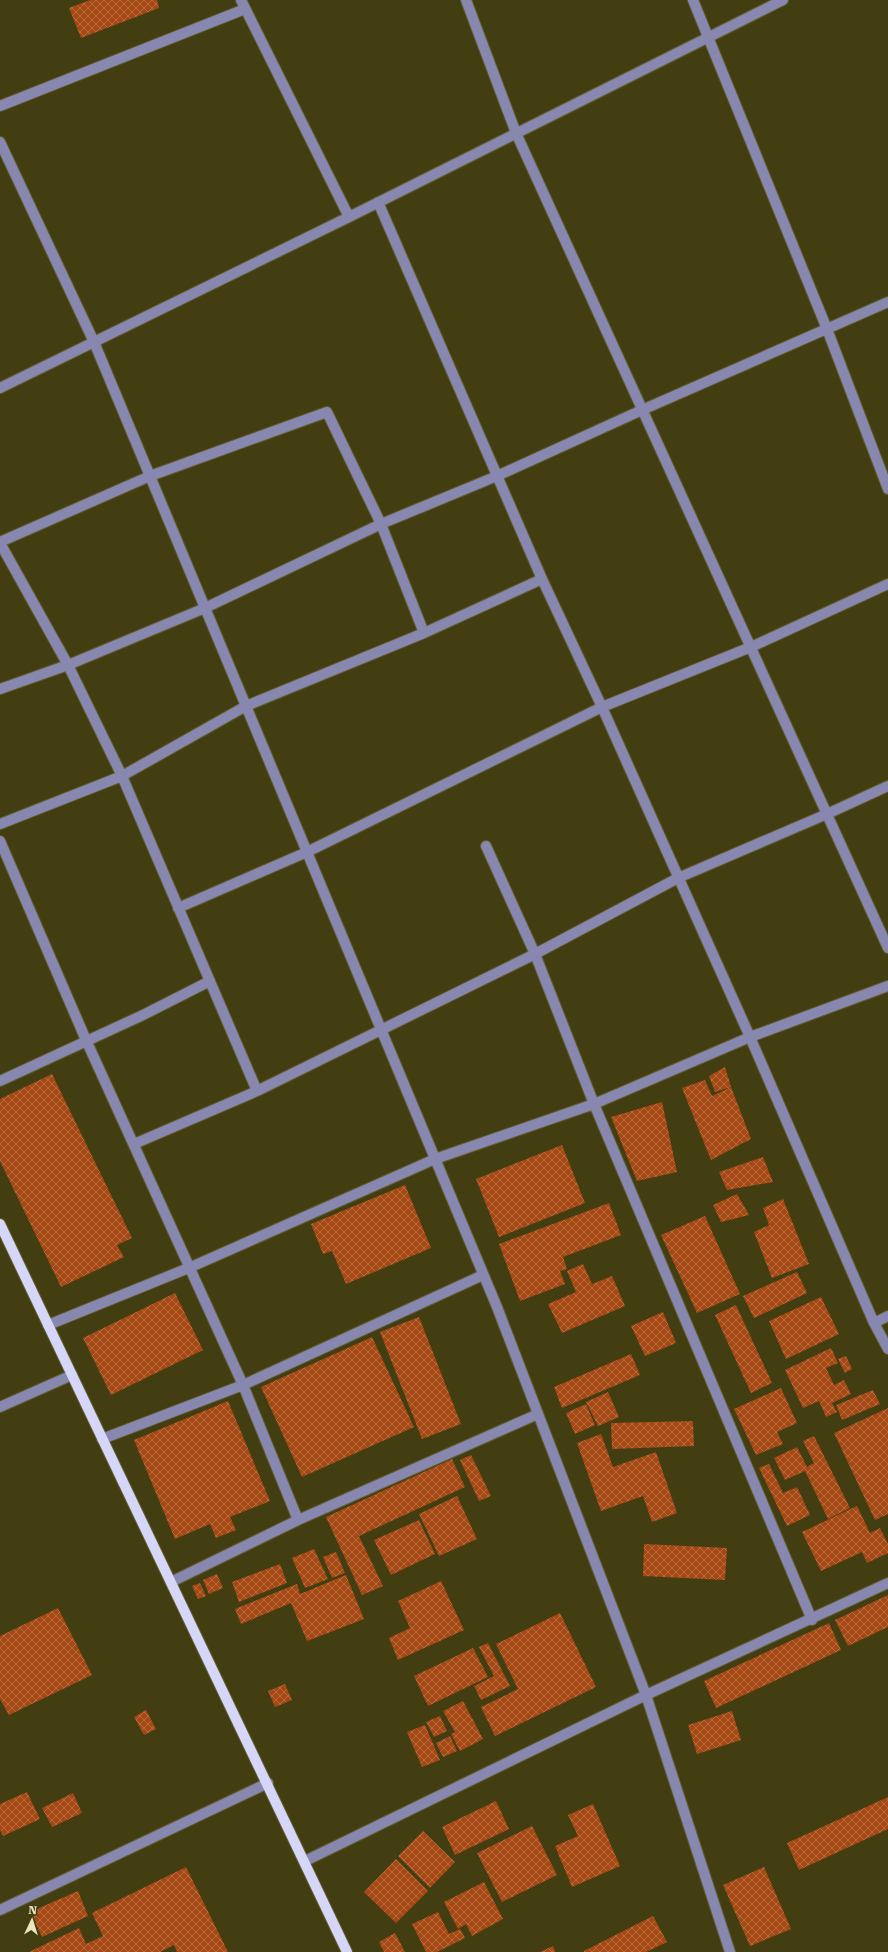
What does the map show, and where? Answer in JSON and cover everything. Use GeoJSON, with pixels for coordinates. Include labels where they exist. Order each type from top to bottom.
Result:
{"type":"FeatureCollection","features":[{"type":"Feature","properties":{"kind":"main road"},"geometry":{"type":"LineString","coordinates":[[0,1224],[268,1783],[347,1952]]}},
{"type":"Feature","properties":{"kind":"street"},"geometry":{"type":"LineString","coordinates":[[466,0],[516,133],[888,948]]}},
{"type":"Feature","properties":{"kind":"street"},"geometry":{"type":"LineString","coordinates":[[693,0],[827,329],[888,489]]}},
{"type":"Feature","properties":{"kind":"street"},"geometry":{"type":"LineString","coordinates":[[0,388],[349,217],[783,0]]}},
{"type":"Feature","properties":{"kind":"street"},"geometry":{"type":"LineString","coordinates":[[0,106],[243,4],[349,217]]}},
{"type":"Feature","properties":{"kind":"street"},"geometry":{"type":"LineString","coordinates":[[0,142],[94,342],[483,1275],[646,1695],[730,1952]]}},
{"type":"Feature","properties":{"kind":"street"},"geometry":{"type":"LineString","coordinates":[[378,202],[542,579],[602,707],[750,1037],[874,1323],[888,1349]]}},
{"type":"Feature","properties":{"kind":"street"},"geometry":{"type":"LineString","coordinates":[[0,689],[68,665],[205,608],[381,524],[497,476],[642,410],[888,302]]}},
{"type":"Feature","properties":{"kind":"street"},"geometry":{"type":"LineString","coordinates":[[257,1090],[122,776],[68,665],[0,542],[150,476],[327,412],[381,524],[424,633]]}},
{"type":"Feature","properties":{"kind":"street"},"geometry":{"type":"LineString","coordinates":[[0,824],[122,776],[246,706],[424,633],[542,579]]}},
{"type":"Feature","properties":{"kind":"street"},"geometry":{"type":"LineString","coordinates":[[178,908],[307,852],[602,707],[751,647],[888,584]]}},
{"type":"Feature","properties":{"kind":"street"},"geometry":{"type":"LineString","coordinates":[[134,1144],[257,1090],[381,1030],[535,954],[678,878],[888,786]]}},
{"type":"Feature","properties":{"kind":"street"},"geometry":{"type":"LineString","coordinates":[[0,841],[86,1040],[191,1267],[243,1385],[298,1520]]}},
{"type":"Feature","properties":{"kind":"street"},"geometry":{"type":"LineString","coordinates":[[486,846],[535,954],[594,1104],[812,1620]]}},
{"type":"Feature","properties":{"kind":"street"},"geometry":{"type":"LineString","coordinates":[[0,1080],[210,982]]}},
{"type":"Feature","properties":{"kind":"street"},"geometry":{"type":"LineString","coordinates":[[48,1325],[191,1267],[435,1159],[594,1104],[750,1037],[888,986]]}},
{"type":"Feature","properties":{"kind":"street"},"geometry":{"type":"LineString","coordinates":[[102,1439],[243,1385],[483,1275]]}},
{"type":"Feature","properties":{"kind":"street"},"geometry":{"type":"LineString","coordinates":[[874,1323],[888,1316]]}},
{"type":"Feature","properties":{"kind":"street"},"geometry":{"type":"LineString","coordinates":[[0,1407],[72,1375]]}},
{"type":"Feature","properties":{"kind":"street"},"geometry":{"type":"LineString","coordinates":[[171,1582],[298,1520],[538,1414]]}},
{"type":"Feature","properties":{"kind":"street"},"geometry":{"type":"LineString","coordinates":[[305,1861],[646,1695],[812,1620],[888,1583]]}},
{"type":"Feature","properties":{"kind":"street"},"geometry":{"type":"LineString","coordinates":[[0,1910],[268,1783]]}},
{"type":"Feature","properties":{"kind":"building"},"geometry":{"type":"Polygon","coordinates":[[[90,0],[157,0],[159,8],[81,38],[69,8],[90,0]]]}},
{"type":"Feature","properties":{"kind":"building"},"geometry":{"type":"Polygon","coordinates":[[[725,1067],[731,1087],[715,1092],[709,1076],[725,1067]]]}},
{"type":"Feature","properties":{"kind":"building"},"geometry":{"type":"Polygon","coordinates":[[[52,1074],[132,1238],[117,1245],[124,1257],[61,1287],[0,1161],[0,1099],[52,1074]]]}},
{"type":"Feature","properties":{"kind":"building"},"geometry":{"type":"Polygon","coordinates":[[[705,1080],[712,1096],[731,1087],[751,1139],[711,1160],[682,1088],[705,1080]]]}},
{"type":"Feature","properties":{"kind":"building"},"geometry":{"type":"Polygon","coordinates":[[[662,1102],[677,1172],[637,1181],[611,1117],[662,1102]]]}},
{"type":"Feature","properties":{"kind":"building"},"geometry":{"type":"Polygon","coordinates":[[[562,1145],[585,1203],[499,1237],[476,1179],[562,1145]]]}},
{"type":"Feature","properties":{"kind":"building"},"geometry":{"type":"Polygon","coordinates":[[[763,1157],[773,1182],[727,1190],[719,1172],[763,1157]]]}},
{"type":"Feature","properties":{"kind":"building"},"geometry":{"type":"Polygon","coordinates":[[[405,1185],[431,1248],[346,1284],[332,1251],[323,1254],[311,1224],[405,1185]]]}},
{"type":"Feature","properties":{"kind":"building"},"geometry":{"type":"Polygon","coordinates":[[[737,1194],[749,1215],[721,1222],[713,1205],[737,1194]]]}},
{"type":"Feature","properties":{"kind":"building"},"geometry":{"type":"Polygon","coordinates":[[[783,1199],[809,1264],[772,1278],[754,1232],[769,1225],[763,1208],[783,1199]]]}},
{"type":"Feature","properties":{"kind":"building"},"geometry":{"type":"Polygon","coordinates":[[[609,1203],[621,1235],[563,1257],[567,1269],[560,1271],[565,1284],[520,1301],[499,1244],[609,1203]]]}},
{"type":"Feature","properties":{"kind":"building"},"geometry":{"type":"Polygon","coordinates":[[[705,1216],[740,1294],[697,1313],[661,1235],[705,1216]]]}},
{"type":"Feature","properties":{"kind":"building"},"geometry":{"type":"Polygon","coordinates":[[[583,1264],[592,1284],[612,1276],[625,1306],[562,1333],[548,1304],[576,1292],[567,1271],[583,1264]]]}},
{"type":"Feature","properties":{"kind":"building"},"geometry":{"type":"Polygon","coordinates":[[[797,1272],[807,1293],[754,1318],[743,1296],[797,1272]]]}},
{"type":"Feature","properties":{"kind":"building"},"geometry":{"type":"Polygon","coordinates":[[[175,1293],[203,1350],[111,1395],[83,1338],[175,1293]]]}},
{"type":"Feature","properties":{"kind":"building"},"geometry":{"type":"Polygon","coordinates":[[[821,1297],[839,1334],[786,1359],[769,1321],[821,1297]]]}},
{"type":"Feature","properties":{"kind":"building"},"geometry":{"type":"Polygon","coordinates":[[[736,1305],[772,1383],[751,1393],[715,1315],[736,1305]]]}},
{"type":"Feature","properties":{"kind":"building"},"geometry":{"type":"Polygon","coordinates":[[[663,1312],[676,1343],[645,1356],[631,1326],[663,1312]]]}},
{"type":"Feature","properties":{"kind":"building"},"geometry":{"type":"Polygon","coordinates":[[[419,1317],[461,1424],[422,1439],[380,1332],[419,1317]]]}},
{"type":"Feature","properties":{"kind":"building"},"geometry":{"type":"Polygon","coordinates":[[[372,1337],[414,1427],[302,1477],[261,1387],[372,1337]]]}},
{"type":"Feature","properties":{"kind":"building"},"geometry":{"type":"Polygon","coordinates":[[[831,1348],[838,1363],[826,1368],[834,1385],[844,1380],[851,1394],[832,1403],[837,1412],[826,1417],[819,1401],[803,1408],[785,1370],[831,1348]]]}},
{"type":"Feature","properties":{"kind":"building"},"geometry":{"type":"Polygon","coordinates":[[[631,1354],[640,1375],[562,1408],[554,1387],[631,1354]]]}},
{"type":"Feature","properties":{"kind":"building"},"geometry":{"type":"Polygon","coordinates":[[[846,1356],[852,1369],[845,1373],[838,1359],[846,1356]]]}},
{"type":"Feature","properties":{"kind":"building"},"geometry":{"type":"Polygon","coordinates":[[[781,1388],[797,1423],[777,1432],[783,1444],[756,1455],[734,1409],[781,1388]]]}},
{"type":"Feature","properties":{"kind":"building"},"geometry":{"type":"Polygon","coordinates":[[[873,1390],[880,1404],[842,1420],[836,1405],[873,1390]]]}},
{"type":"Feature","properties":{"kind":"building"},"geometry":{"type":"Polygon","coordinates":[[[608,1392],[619,1417],[598,1426],[586,1402],[608,1392]]]}},
{"type":"Feature","properties":{"kind":"building"},"geometry":{"type":"Polygon","coordinates":[[[228,1401],[270,1501],[230,1517],[236,1530],[216,1538],[210,1524],[175,1539],[134,1440],[228,1401]]]}},
{"type":"Feature","properties":{"kind":"building"},"geometry":{"type":"Polygon","coordinates":[[[586,1404],[595,1425],[575,1434],[566,1413],[586,1404]]]}},
{"type":"Feature","properties":{"kind":"building"},"geometry":{"type":"Polygon","coordinates":[[[888,1408],[888,1514],[875,1520],[834,1433],[888,1408]]]}},
{"type":"Feature","properties":{"kind":"building"},"geometry":{"type":"Polygon","coordinates":[[[693,1421],[694,1446],[612,1449],[611,1423],[693,1421]]]}},
{"type":"Feature","properties":{"kind":"building"},"geometry":{"type":"Polygon","coordinates":[[[601,1434],[613,1467],[656,1452],[677,1513],[652,1522],[643,1496],[601,1511],[577,1443],[601,1434]]]}},
{"type":"Feature","properties":{"kind":"building"},"geometry":{"type":"Polygon","coordinates":[[[814,1436],[850,1508],[828,1519],[805,1471],[785,1480],[774,1458],[797,1447],[807,1467],[814,1463],[803,1441],[814,1436]]]}},
{"type":"Feature","properties":{"kind":"building"},"geometry":{"type":"Polygon","coordinates":[[[471,1455],[491,1496],[479,1501],[460,1460],[471,1455]]]}},
{"type":"Feature","properties":{"kind":"building"},"geometry":{"type":"Polygon","coordinates":[[[452,1459],[465,1487],[359,1536],[383,1586],[362,1595],[326,1517],[452,1459]]]}},
{"type":"Feature","properties":{"kind":"building"},"geometry":{"type":"Polygon","coordinates":[[[769,1464],[783,1493],[797,1487],[810,1515],[787,1526],[759,1468],[769,1464]]]}},
{"type":"Feature","properties":{"kind":"building"},"geometry":{"type":"Polygon","coordinates":[[[457,1496],[477,1539],[439,1556],[419,1514],[457,1496]]]}},
{"type":"Feature","properties":{"kind":"building"},"geometry":{"type":"Polygon","coordinates":[[[857,1506],[870,1533],[880,1528],[888,1544],[888,1553],[867,1563],[862,1552],[821,1571],[802,1532],[857,1506]]]}},
{"type":"Feature","properties":{"kind":"building"},"geometry":{"type":"Polygon","coordinates":[[[419,1520],[435,1554],[391,1575],[374,1540],[419,1520]]]}},
{"type":"Feature","properties":{"kind":"building"},"geometry":{"type":"Polygon","coordinates":[[[644,1544],[727,1548],[725,1580],[643,1576],[644,1544]]]}},
{"type":"Feature","properties":{"kind":"building"},"geometry":{"type":"Polygon","coordinates":[[[314,1549],[328,1579],[305,1588],[292,1558],[314,1549]]]}},
{"type":"Feature","properties":{"kind":"building"},"geometry":{"type":"Polygon","coordinates":[[[336,1552],[345,1573],[332,1578],[323,1557],[336,1552]]]}},
{"type":"Feature","properties":{"kind":"building"},"geometry":{"type":"Polygon","coordinates":[[[280,1564],[287,1583],[239,1602],[232,1582],[280,1564]]]}},
{"type":"Feature","properties":{"kind":"building"},"geometry":{"type":"Polygon","coordinates":[[[217,1574],[223,1588],[209,1594],[203,1580],[217,1574]]]}},
{"type":"Feature","properties":{"kind":"building"},"geometry":{"type":"Polygon","coordinates":[[[346,1575],[364,1619],[307,1641],[291,1603],[241,1624],[235,1609],[297,1584],[300,1594],[346,1575]]]}},
{"type":"Feature","properties":{"kind":"building"},"geometry":{"type":"Polygon","coordinates":[[[441,1581],[464,1630],[398,1660],[389,1638],[410,1628],[398,1601],[441,1581]]]}},
{"type":"Feature","properties":{"kind":"building"},"geometry":{"type":"Polygon","coordinates":[[[200,1583],[206,1596],[198,1599],[192,1586],[200,1583]]]}},
{"type":"Feature","properties":{"kind":"building"},"geometry":{"type":"Polygon","coordinates":[[[888,1595],[888,1627],[848,1646],[835,1620],[888,1595]]]}},
{"type":"Feature","properties":{"kind":"building"},"geometry":{"type":"Polygon","coordinates":[[[58,1608],[92,1675],[9,1715],[0,1699],[0,1636],[58,1608]]]}},
{"type":"Feature","properties":{"kind":"building"},"geometry":{"type":"Polygon","coordinates":[[[560,1613],[596,1687],[495,1736],[481,1707],[518,1689],[496,1644],[560,1613]]]}},
{"type":"Feature","properties":{"kind":"building"},"geometry":{"type":"Polygon","coordinates":[[[829,1623],[841,1650],[716,1708],[704,1681],[829,1623]]]}},
{"type":"Feature","properties":{"kind":"building"},"geometry":{"type":"Polygon","coordinates":[[[488,1643],[510,1686],[481,1700],[474,1686],[494,1676],[479,1647],[488,1643]]]}},
{"type":"Feature","properties":{"kind":"building"},"geometry":{"type":"Polygon","coordinates":[[[473,1648],[488,1677],[428,1706],[414,1676],[473,1648]]]}},
{"type":"Feature","properties":{"kind":"building"},"geometry":{"type":"Polygon","coordinates":[[[285,1684],[292,1700],[275,1707],[268,1691],[285,1684]]]}},
{"type":"Feature","properties":{"kind":"building"},"geometry":{"type":"Polygon","coordinates":[[[463,1701],[483,1739],[460,1751],[451,1734],[455,1732],[443,1711],[463,1701]]]}},
{"type":"Feature","properties":{"kind":"building"},"geometry":{"type":"Polygon","coordinates":[[[146,1710],[156,1729],[144,1735],[134,1717],[146,1710]]]}},
{"type":"Feature","properties":{"kind":"building"},"geometry":{"type":"Polygon","coordinates":[[[732,1711],[741,1740],[697,1754],[688,1725],[732,1711]]]}},
{"type":"Feature","properties":{"kind":"building"},"geometry":{"type":"Polygon","coordinates":[[[440,1716],[447,1731],[434,1737],[426,1722],[440,1716]]]}},
{"type":"Feature","properties":{"kind":"building"},"geometry":{"type":"Polygon","coordinates":[[[425,1725],[440,1760],[422,1767],[407,1732],[425,1725]]]}},
{"type":"Feature","properties":{"kind":"building"},"geometry":{"type":"Polygon","coordinates":[[[450,1736],[457,1751],[443,1757],[436,1743],[450,1736]]]}},
{"type":"Feature","properties":{"kind":"building"},"geometry":{"type":"Polygon","coordinates":[[[27,1792],[40,1819],[3,1836],[0,1830],[0,1804],[27,1792]]]}},
{"type":"Feature","properties":{"kind":"building"},"geometry":{"type":"Polygon","coordinates":[[[73,1793],[82,1813],[52,1827],[42,1808],[73,1793]]]}},
{"type":"Feature","properties":{"kind":"building"},"geometry":{"type":"Polygon","coordinates":[[[888,1797],[888,1829],[799,1870],[787,1843],[888,1797]]]}},
{"type":"Feature","properties":{"kind":"building"},"geometry":{"type":"Polygon","coordinates":[[[496,1801],[509,1829],[455,1855],[442,1827],[496,1801]]]}},
{"type":"Feature","properties":{"kind":"building"},"geometry":{"type":"Polygon","coordinates":[[[593,1804],[620,1866],[572,1887],[555,1846],[578,1836],[568,1815],[593,1804]]]}},
{"type":"Feature","properties":{"kind":"building"},"geometry":{"type":"Polygon","coordinates":[[[532,1826],[557,1875],[502,1902],[477,1853],[532,1826]]]}},
{"type":"Feature","properties":{"kind":"building"},"geometry":{"type":"Polygon","coordinates":[[[423,1831],[455,1862],[430,1888],[398,1856],[423,1831]]]}},
{"type":"Feature","properties":{"kind":"building"},"geometry":{"type":"Polygon","coordinates":[[[396,1859],[428,1891],[396,1923],[364,1892],[396,1859]]]}},
{"type":"Feature","properties":{"kind":"building"},"geometry":{"type":"Polygon","coordinates":[[[186,1867],[228,1952],[177,1952],[174,1945],[160,1952],[29,1952],[79,1928],[86,1944],[103,1936],[92,1913],[186,1867]]]}},
{"type":"Feature","properties":{"kind":"building"},"geometry":{"type":"Polygon","coordinates":[[[764,1867],[791,1929],[750,1946],[723,1885],[764,1867]]]}},
{"type":"Feature","properties":{"kind":"building"},"geometry":{"type":"Polygon","coordinates":[[[484,1882],[503,1919],[472,1936],[466,1924],[458,1929],[444,1902],[484,1882]]]}},
{"type":"Feature","properties":{"kind":"building"},"geometry":{"type":"Polygon","coordinates":[[[78,1891],[88,1916],[42,1937],[30,1912],[78,1891]]]}},
{"type":"Feature","properties":{"kind":"building"},"geometry":{"type":"Polygon","coordinates":[[[438,1912],[449,1934],[460,1929],[465,1938],[437,1952],[426,1952],[412,1924],[438,1912]]]}},
{"type":"Feature","properties":{"kind":"building"},"geometry":{"type":"Polygon","coordinates":[[[653,1916],[667,1942],[646,1952],[584,1952],[584,1951],[653,1916]]]}},
{"type":"Feature","properties":{"kind":"building"},"geometry":{"type":"Polygon","coordinates":[[[395,1933],[405,1952],[384,1952],[379,1942],[395,1933]]]}},
{"type":"Feature","properties":{"kind":"building"},"geometry":{"type":"Polygon","coordinates":[[[553,1946],[555,1952],[540,1952],[553,1946]]]}}]}
